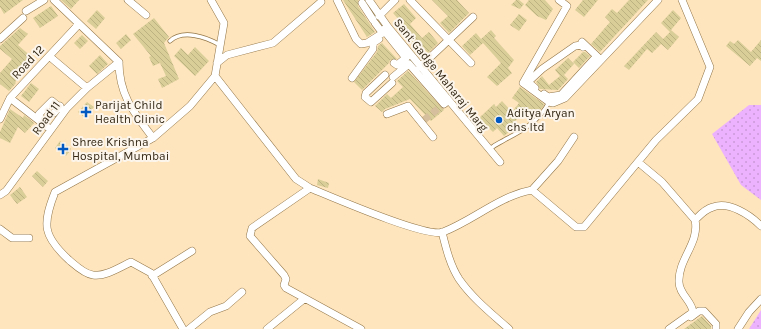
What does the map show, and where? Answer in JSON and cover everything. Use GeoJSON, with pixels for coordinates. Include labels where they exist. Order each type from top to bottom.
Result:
{"type":"FeatureCollection","features":[{"type":"Feature","properties":{"kind":"street"},"geometry":{"type":"LineString","coordinates":[[26,11],[44,0]]}},
{"type":"Feature","properties":{"kind":"street"},"geometry":{"type":"LineString","coordinates":[[54,0],[119,62],[119,80],[125,96],[136,116],[153,138]]}},
{"type":"Feature","properties":{"kind":"street"},"geometry":{"type":"LineString","coordinates":[[128,0],[146,15]]}},
{"type":"Feature","properties":{"kind":"street"},"geometry":{"type":"LineString","coordinates":[[183,329],[151,274],[130,262],[107,273],[92,275],[77,267],[54,246],[46,227],[48,210],[54,192],[153,138],[190,106],[215,76],[224,23],[211,0]]}},
{"type":"Feature","properties":{"kind":"street"},"geometry":{"type":"LineString","coordinates":[[337,0],[356,39],[361,44],[363,45],[388,31]]}},
{"type":"Feature","properties":{"kind":"street"},"geometry":{"type":"LineString","coordinates":[[375,19],[395,0]]}},
{"type":"Feature","properties":{"kind":"street"},"geometry":{"type":"LineString","coordinates":[[410,0],[471,63]]}},
{"type":"Feature","properties":{"kind":"street"},"geometry":{"type":"LineString","coordinates":[[559,0],[567,6],[523,83],[549,102],[553,103],[565,98],[574,85],[597,59],[658,0]]}},
{"type":"Feature","properties":{"kind":"street"},"geometry":{"type":"LineString","coordinates":[[532,190],[576,227],[584,227],[656,140],[698,99],[710,67],[682,0]]}},
{"type":"Feature","properties":{"kind":"street"},"geometry":{"type":"LineString","coordinates":[[217,63],[227,55],[273,43],[322,2]]}},
{"type":"Feature","properties":{"kind":"street","name":"Sant Gadge Maharaj Marg"},"geometry":{"type":"LineString","coordinates":[[366,2],[375,19],[388,31],[410,59],[420,67],[500,162]]}},
{"type":"Feature","properties":{"kind":"street"},"geometry":{"type":"LineString","coordinates":[[420,67],[472,17]]}},
{"type":"Feature","properties":{"kind":"street"},"geometry":{"type":"LineString","coordinates":[[0,39],[23,18]]}},
{"type":"Feature","properties":{"kind":"street","name":"Road 12"},"geometry":{"type":"LineString","coordinates":[[0,119],[10,98],[79,24]]}},
{"type":"Feature","properties":{"kind":"street"},"geometry":{"type":"LineString","coordinates":[[352,78],[373,49],[373,43],[388,31]]}},
{"type":"Feature","properties":{"kind":"street"},"geometry":{"type":"LineString","coordinates":[[574,85],[559,96],[548,97],[528,82],[542,69],[575,46],[582,45],[597,59]]}},
{"type":"Feature","properties":{"kind":"street"},"geometry":{"type":"LineString","coordinates":[[49,56],[87,88]]}},
{"type":"Feature","properties":{"kind":"street"},"geometry":{"type":"LineString","coordinates":[[394,63],[398,65],[410,59]]}},
{"type":"Feature","properties":{"kind":"street"},"geometry":{"type":"LineString","coordinates":[[389,79],[410,59]]}},
{"type":"Feature","properties":{"kind":"street"},"geometry":{"type":"LineString","coordinates":[[410,59],[444,104],[448,101]]}},
{"type":"Feature","properties":{"kind":"street","name":"Road 11"},"geometry":{"type":"LineString","coordinates":[[0,196],[11,185],[62,109],[119,62]]}},
{"type":"Feature","properties":{"kind":"street"},"geometry":{"type":"LineString","coordinates":[[215,76],[296,179],[310,188],[411,228],[442,232],[517,193],[532,190],[558,162],[574,137]]}},
{"type":"Feature","properties":{"kind":"street"},"geometry":{"type":"LineString","coordinates":[[10,98],[50,129]]}},
{"type":"Feature","properties":{"kind":"street"},"geometry":{"type":"LineString","coordinates":[[44,120],[39,116],[39,114],[52,101],[62,109],[54,113]]}},
{"type":"Feature","properties":{"kind":"street"},"geometry":{"type":"LineString","coordinates":[[387,114],[407,105],[423,122],[433,137]]}},
{"type":"Feature","properties":{"kind":"street"},"geometry":{"type":"LineString","coordinates":[[638,162],[662,182],[695,220],[696,227],[694,239],[680,269],[679,281],[682,294],[692,307],[693,312],[669,329]]}},
{"type":"Feature","properties":{"kind":"street"},"geometry":{"type":"LineString","coordinates":[[310,188],[250,231],[250,236],[284,275],[286,279],[284,285],[286,288],[361,329]]}},
{"type":"Feature","properties":{"kind":"street"},"geometry":{"type":"LineString","coordinates":[[695,220],[706,210],[714,206],[732,208],[746,213],[761,226]]}},
{"type":"Feature","properties":{"kind":"street"},"geometry":{"type":"LineString","coordinates":[[0,229],[12,238],[29,238]]}},
{"type":"Feature","properties":{"kind":"street"},"geometry":{"type":"LineString","coordinates":[[442,232],[447,252],[459,279],[480,302],[509,329]]}},
{"type":"Feature","properties":{"kind":"street"},"geometry":{"type":"LineString","coordinates":[[152,276],[192,251]]}},
{"type":"Feature","properties":{"kind":"street"},"geometry":{"type":"LineString","coordinates":[[189,329],[210,312],[226,306],[242,292]]}},
{"type":"Feature","properties":{"kind":"street"},"geometry":{"type":"LineString","coordinates":[[267,329],[304,299]]}},
{"type":"Feature","properties":{"kind":"street"},"geometry":{"type":"LineString","coordinates":[[738,329],[749,312],[761,299]]}},
{"type":"Feature","properties":{"kind":"street"},"geometry":{"type":"LineString","coordinates":[[676,329],[702,310],[716,324],[716,329]]}},
{"type":"Feature","properties":{"kind":"lane"},"geometry":{"type":"LineString","coordinates":[[170,41],[175,36],[185,33],[211,40],[220,45]]}},
{"type":"Feature","properties":{"kind":"lane"},"geometry":{"type":"LineString","coordinates":[[489,150],[494,144],[519,132],[537,120],[549,102]]}},
{"type":"Feature","properties":{"kind":"shaded area"},"geometry":{"type":"Polygon","coordinates":[[[749,105],[761,105],[761,200],[741,185],[712,134],[749,105]]]}},
{"type":"Feature","properties":{"kind":"shaded area"},"geometry":{"type":"Polygon","coordinates":[[[761,310],[761,329],[749,329],[761,310]]]}},
{"type":"Feature","properties":{"kind":"building"},"geometry":{"type":"Polygon","coordinates":[[[0,0],[23,0],[4,14],[0,7],[0,0]]]}},
{"type":"Feature","properties":{"kind":"building"},"geometry":{"type":"Polygon","coordinates":[[[61,0],[79,0],[71,9],[61,0]]]}},
{"type":"Feature","properties":{"kind":"building"},"geometry":{"type":"Polygon","coordinates":[[[343,0],[358,0],[358,6],[375,32],[367,37],[343,0]]]}},
{"type":"Feature","properties":{"kind":"building"},"geometry":{"type":"Polygon","coordinates":[[[432,0],[457,0],[469,13],[449,33],[440,23],[448,16],[432,0]]]}},
{"type":"Feature","properties":{"kind":"building"},"geometry":{"type":"Polygon","coordinates":[[[516,0],[519,0],[524,4],[520,9],[511,5],[516,0]]]}},
{"type":"Feature","properties":{"kind":"building"},"geometry":{"type":"Polygon","coordinates":[[[529,0],[545,0],[553,9],[546,20],[537,16],[525,5],[529,0]]]}},
{"type":"Feature","properties":{"kind":"building"},"geometry":{"type":"Polygon","coordinates":[[[583,0],[598,0],[584,17],[575,10],[583,0]]]}},
{"type":"Feature","properties":{"kind":"building"},"geometry":{"type":"Polygon","coordinates":[[[629,0],[648,0],[600,52],[591,44],[610,22],[605,17],[612,9],[617,13],[629,0]]]}},
{"type":"Feature","properties":{"kind":"building"},"geometry":{"type":"Polygon","coordinates":[[[404,4],[416,18],[410,24],[422,38],[429,32],[438,43],[428,53],[418,41],[413,46],[400,31],[405,27],[393,13],[404,4]]]}},
{"type":"Feature","properties":{"kind":"building"},"geometry":{"type":"Polygon","coordinates":[[[51,6],[58,16],[40,28],[33,18],[51,6]]]}},
{"type":"Feature","properties":{"kind":"building"},"geometry":{"type":"Polygon","coordinates":[[[97,10],[105,18],[96,29],[87,21],[97,10]]]}},
{"type":"Feature","properties":{"kind":"building"},"geometry":{"type":"Polygon","coordinates":[[[673,10],[681,18],[671,30],[679,37],[668,50],[661,44],[652,53],[647,49],[629,70],[624,66],[656,32],[663,39],[670,32],[661,23],[673,10]]]}},
{"type":"Feature","properties":{"kind":"building"},"geometry":{"type":"Polygon","coordinates":[[[519,14],[527,20],[519,31],[510,25],[519,14]]]}},
{"type":"Feature","properties":{"kind":"building"},"geometry":{"type":"Polygon","coordinates":[[[154,18],[169,37],[164,43],[179,79],[162,88],[158,79],[166,76],[160,63],[153,66],[149,57],[151,56],[133,34],[154,18]]]}},
{"type":"Feature","properties":{"kind":"building"},"geometry":{"type":"Polygon","coordinates":[[[20,28],[28,34],[18,45],[34,59],[9,91],[0,84],[0,73],[12,59],[0,49],[0,46],[20,28]]]}},
{"type":"Feature","properties":{"kind":"building"},"geometry":{"type":"Polygon","coordinates":[[[491,30],[496,36],[494,38],[514,60],[508,68],[512,73],[497,86],[487,77],[501,63],[483,43],[470,55],[462,46],[476,33],[481,39],[491,30]]]}},
{"type":"Feature","properties":{"kind":"building"},"geometry":{"type":"Polygon","coordinates":[[[126,34],[131,40],[121,49],[116,43],[126,34]]]}},
{"type":"Feature","properties":{"kind":"building"},"geometry":{"type":"Polygon","coordinates":[[[82,35],[88,41],[80,49],[74,43],[82,35]]]}},
{"type":"Feature","properties":{"kind":"building"},"geometry":{"type":"Polygon","coordinates":[[[738,40],[751,52],[761,40],[761,61],[757,58],[750,66],[726,46],[730,41],[734,44],[738,40]]]}},
{"type":"Feature","properties":{"kind":"building"},"geometry":{"type":"Polygon","coordinates":[[[382,43],[397,59],[390,60],[389,63],[362,90],[354,82],[377,52],[378,46],[382,43]]]}},
{"type":"Feature","properties":{"kind":"building"},"geometry":{"type":"Polygon","coordinates":[[[195,47],[209,61],[195,76],[174,56],[181,48],[188,55],[195,47]]]}},
{"type":"Feature","properties":{"kind":"building"},"geometry":{"type":"Polygon","coordinates":[[[583,52],[590,56],[579,68],[573,62],[583,52]]]}},
{"type":"Feature","properties":{"kind":"building"},"geometry":{"type":"Polygon","coordinates":[[[100,55],[108,64],[97,74],[89,66],[100,55]]]}},
{"type":"Feature","properties":{"kind":"building"},"geometry":{"type":"Polygon","coordinates":[[[568,58],[574,64],[564,75],[568,79],[558,90],[540,89],[536,82],[542,76],[549,85],[560,76],[555,70],[568,58]]]}},
{"type":"Feature","properties":{"kind":"building"},"geometry":{"type":"Polygon","coordinates":[[[408,71],[444,110],[431,121],[410,99],[385,109],[382,112],[375,106],[387,94],[391,98],[403,87],[397,81],[408,71]]]}},
{"type":"Feature","properties":{"kind":"building"},"geometry":{"type":"Polygon","coordinates":[[[31,83],[39,89],[29,102],[21,96],[31,83]]]}},
{"type":"Feature","properties":{"kind":"building"},"geometry":{"type":"Polygon","coordinates":[[[520,87],[544,104],[543,107],[535,115],[530,111],[525,117],[522,115],[514,122],[518,125],[504,136],[497,128],[493,132],[479,118],[494,104],[496,107],[502,101],[512,112],[519,103],[512,98],[520,87]]]}},
{"type":"Feature","properties":{"kind":"building"},"geometry":{"type":"Polygon","coordinates":[[[87,102],[94,107],[85,118],[78,112],[87,102]]]}},
{"type":"Feature","properties":{"kind":"building"},"geometry":{"type":"Polygon","coordinates":[[[10,109],[23,118],[24,115],[34,123],[25,133],[18,127],[10,143],[0,138],[0,132],[10,109]]]}},
{"type":"Feature","properties":{"kind":"building"},"geometry":{"type":"Polygon","coordinates":[[[60,141],[71,149],[66,156],[55,148],[60,141]]]}},
{"type":"Feature","properties":{"kind":"building"},"geometry":{"type":"Polygon","coordinates":[[[37,171],[48,181],[43,187],[32,176],[37,171]]]}},
{"type":"Feature","properties":{"kind":"building"},"geometry":{"type":"Polygon","coordinates":[[[318,179],[329,183],[328,188],[317,185],[318,179]]]}},
{"type":"Feature","properties":{"kind":"building"},"geometry":{"type":"Polygon","coordinates":[[[20,187],[27,197],[17,204],[10,195],[20,187]]]}},
{"type":"Feature","properties":{"kind":"building"},"geometry":{"type":"Polygon","coordinates":[[[702,316],[711,326],[711,329],[684,329],[702,316]]]}},
{"type":"Feature","properties":{"kind":"tunnel"},"geometry":{"type":"LineString","coordinates":[[424,120],[444,104]]}},
{"type":"Feature","properties":{"kind":"place","name":"Parijat Child Health Clinic"},"geometry":{"type":"Point","coordinates":[86,112]}},
{"type":"Feature","properties":{"kind":"place","name":"Aditya Aryan chs ltd"},"geometry":{"type":"Point","coordinates":[499,120]}},
{"type":"Feature","properties":{"kind":"place","name":"Shree Krishna Hospital, Mumbai"},"geometry":{"type":"Point","coordinates":[63,149]}}]}
